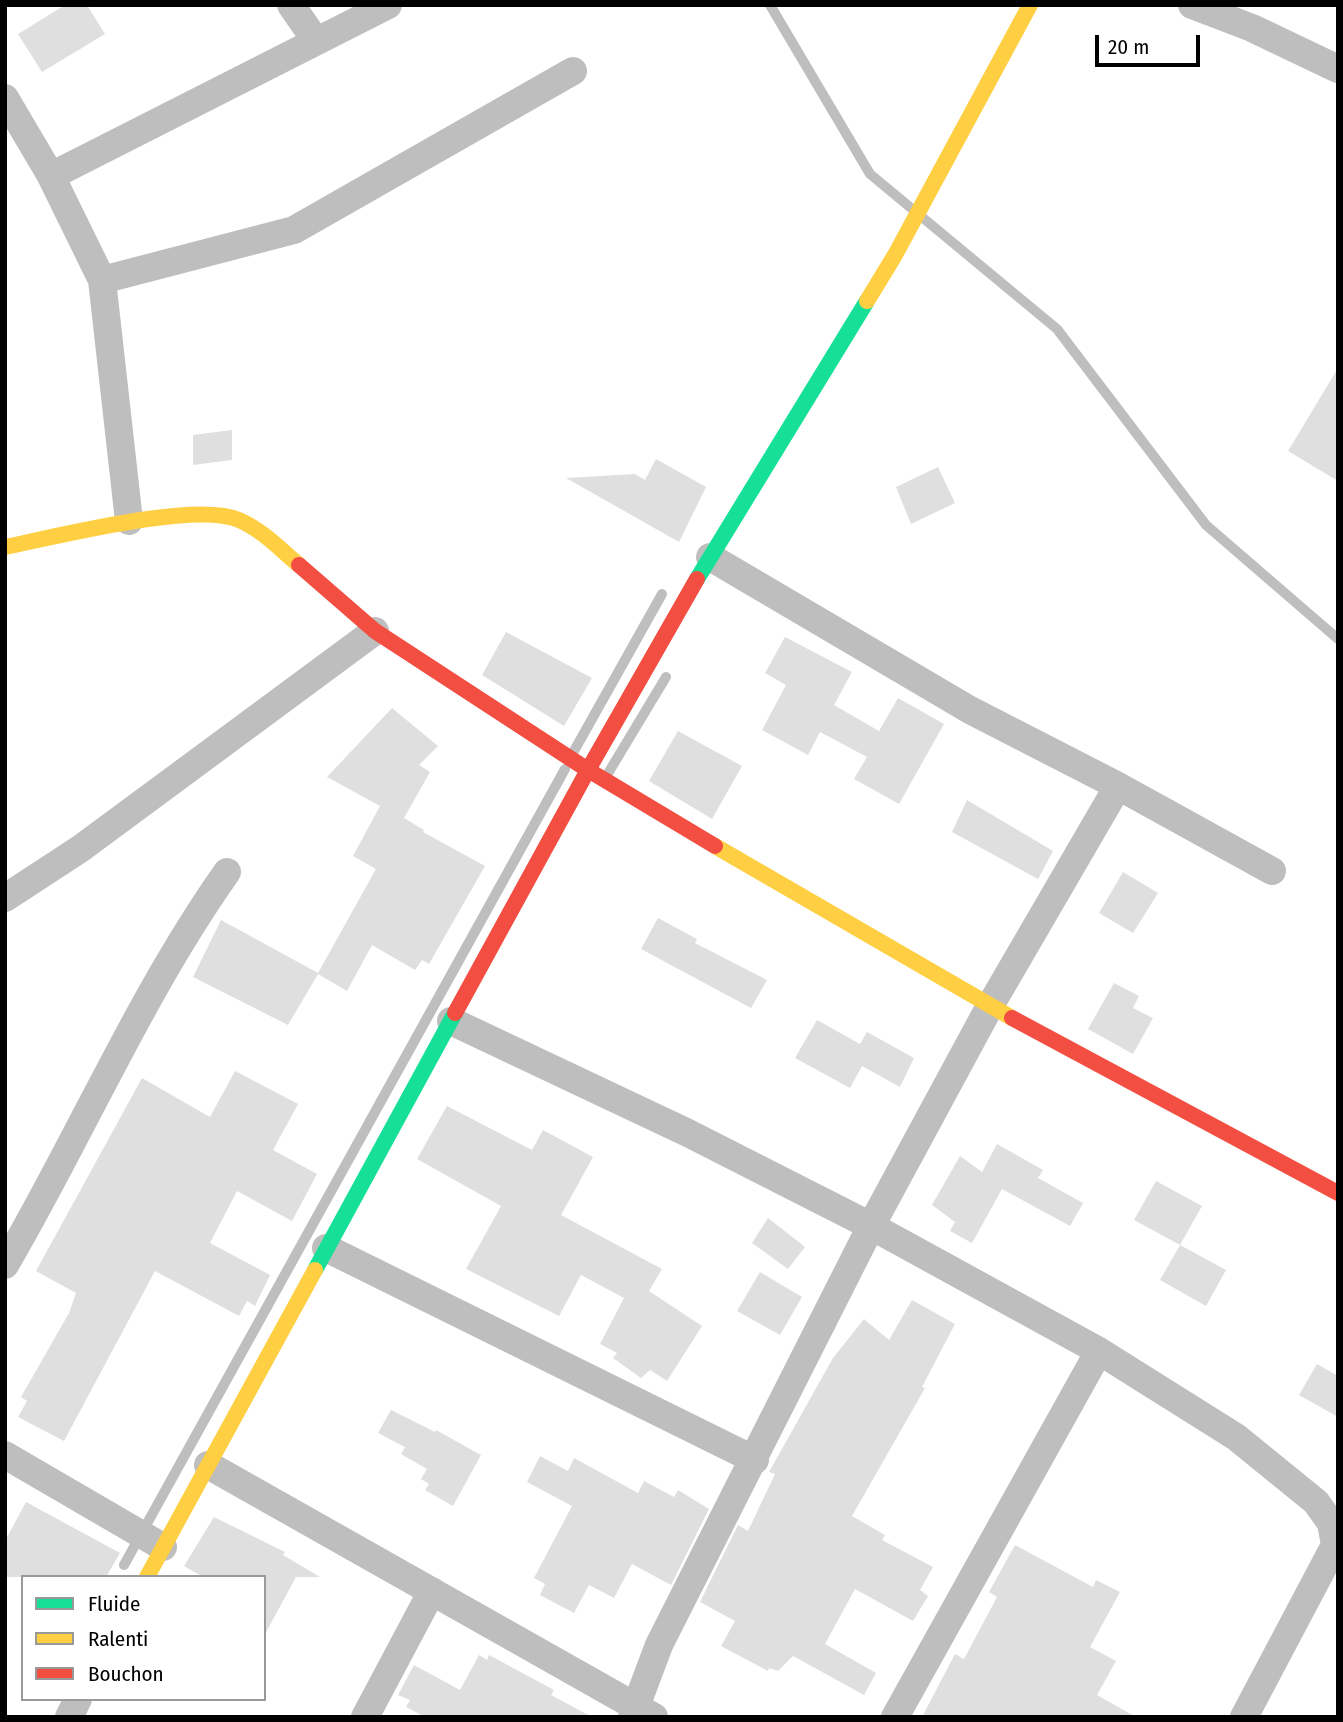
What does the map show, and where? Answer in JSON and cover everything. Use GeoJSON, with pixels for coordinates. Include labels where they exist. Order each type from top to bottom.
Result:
{"type":"FeatureCollection","features":[{"type":"Feature","properties":{"kind":"street"},"geometry":{"type":"LineString","coordinates":[[291,5],[316,41]]}},
{"type":"Feature","properties":{"kind":"street"},"geometry":{"type":"LineString","coordinates":[[51,176],[388,5]]}},
{"type":"Feature","properties":{"kind":"street"},"geometry":{"type":"LineString","coordinates":[[147,1575],[588,770],[710,557],[895,255],[1030,5]]}},
{"type":"Feature","properties":{"kind":"street"},"geometry":{"type":"LineString","coordinates":[[1192,5],[1252,28],[1338,69]]}},
{"type":"Feature","properties":{"kind":"street"},"geometry":{"type":"LineString","coordinates":[[102,281],[294,230],[573,71]]}},
{"type":"Feature","properties":{"kind":"street"},"geometry":{"type":"LineString","coordinates":[[5,98],[51,176],[102,281],[129,521]]}},
{"type":"Feature","properties":{"kind":"street"},"geometry":{"type":"LineString","coordinates":[[5,547],[129,521],[218,515],[237,519],[261,532],[375,631],[588,770],[786,890],[990,1006],[1338,1193]]}},
{"type":"Feature","properties":{"kind":"street"},"geometry":{"type":"LineString","coordinates":[[710,557],[970,710],[1118,786],[1272,871]]}},
{"type":"Feature","properties":{"kind":"street"},"geometry":{"type":"LineString","coordinates":[[5,898],[79,849],[375,631]]}},
{"type":"Feature","properties":{"kind":"street"},"geometry":{"type":"LineString","coordinates":[[208,1465],[432,1591],[640,1713],[659,1645],[755,1460],[871,1226],[990,1006],[1118,786]]}},
{"type":"Feature","properties":{"kind":"street"},"geometry":{"type":"LineString","coordinates":[[5,1265],[151,993],[196,916],[227,872]]}},
{"type":"Feature","properties":{"kind":"street"},"geometry":{"type":"LineString","coordinates":[[451,1021],[688,1133],[871,1226],[1099,1351],[1236,1437],[1316,1502],[1331,1523],[1335,1545],[1244,1717]]}},
{"type":"Feature","properties":{"kind":"street"},"geometry":{"type":"LineString","coordinates":[[327,1248],[755,1460]]}},
{"type":"Feature","properties":{"kind":"street"},"geometry":{"type":"LineString","coordinates":[[895,1717],[1099,1351]]}},
{"type":"Feature","properties":{"kind":"street"},"geometry":{"type":"LineString","coordinates":[[5,1455],[163,1547]]}},
{"type":"Feature","properties":{"kind":"street"},"geometry":{"type":"LineString","coordinates":[[365,1717],[432,1591]]}},
{"type":"Feature","properties":{"kind":"street"},"geometry":{"type":"LineString","coordinates":[[69,1717],[77,1701]]}},
{"type":"Feature","properties":{"kind":"building"},"geometry":{"type":"Polygon","coordinates":[[[65,5],[87,5],[105,34],[42,72],[18,34],[65,5]]]}},
{"type":"Feature","properties":{"kind":"building"},"geometry":{"type":"Polygon","coordinates":[[[1338,368],[1338,481],[1288,451],[1338,368]]]}},
{"type":"Feature","properties":{"kind":"building"},"geometry":{"type":"Polygon","coordinates":[[[232,430],[232,460],[193,465],[193,435],[232,430]]]}},
{"type":"Feature","properties":{"kind":"building"},"geometry":{"type":"Polygon","coordinates":[[[656,459],[706,487],[679,542],[566,478],[635,474],[645,480],[656,459]]]}},
{"type":"Feature","properties":{"kind":"building"},"geometry":{"type":"Polygon","coordinates":[[[938,467],[955,503],[911,524],[896,487],[938,467]]]}},
{"type":"Feature","properties":{"kind":"building"},"geometry":{"type":"Polygon","coordinates":[[[506,632],[592,678],[564,726],[482,675],[506,632]]]}},
{"type":"Feature","properties":{"kind":"building"},"geometry":{"type":"Polygon","coordinates":[[[785,637],[852,672],[834,705],[879,731],[898,698],[944,724],[899,804],[854,779],[867,757],[820,732],[808,755],[762,730],[786,685],[765,673],[785,637]]]}},
{"type":"Feature","properties":{"kind":"building"},"geometry":{"type":"Polygon","coordinates":[[[392,708],[438,746],[419,765],[430,772],[404,818],[424,830],[423,832],[485,866],[429,964],[422,960],[415,970],[372,945],[347,991],[318,974],[288,1025],[193,977],[221,920],[318,973],[376,869],[353,856],[380,806],[327,777],[392,708]]]}},
{"type":"Feature","properties":{"kind":"building"},"geometry":{"type":"Polygon","coordinates":[[[678,731],[742,766],[712,819],[649,781],[678,731]]]}},
{"type":"Feature","properties":{"kind":"building"},"geometry":{"type":"Polygon","coordinates":[[[967,800],[1053,851],[1038,879],[952,832],[967,800]]]}},
{"type":"Feature","properties":{"kind":"building"},"geometry":{"type":"Polygon","coordinates":[[[1123,872],[1158,893],[1133,933],[1099,913],[1123,872]]]}},
{"type":"Feature","properties":{"kind":"building"},"geometry":{"type":"Polygon","coordinates":[[[658,918],[697,939],[695,943],[767,980],[751,1008],[641,949],[658,918]]]}},
{"type":"Feature","properties":{"kind":"building"},"geometry":{"type":"Polygon","coordinates":[[[1114,983],[1139,996],[1133,1008],[1153,1018],[1133,1054],[1088,1029],[1114,983]]]}},
{"type":"Feature","properties":{"kind":"building"},"geometry":{"type":"Polygon","coordinates":[[[817,1020],[860,1044],[867,1032],[914,1058],[900,1087],[862,1066],[850,1088],[795,1058],[817,1020]]]}},
{"type":"Feature","properties":{"kind":"building"},"geometry":{"type":"Polygon","coordinates":[[[235,1071],[298,1104],[273,1150],[317,1174],[292,1221],[237,1191],[210,1243],[270,1275],[255,1306],[247,1301],[239,1316],[155,1271],[64,1441],[18,1417],[27,1401],[21,1397],[69,1313],[76,1293],[36,1271],[142,1078],[210,1117],[235,1071]]]}},
{"type":"Feature","properties":{"kind":"building"},"geometry":{"type":"Polygon","coordinates":[[[447,1106],[532,1150],[543,1130],[593,1157],[561,1215],[662,1269],[649,1291],[702,1326],[667,1381],[650,1370],[641,1378],[613,1358],[617,1353],[600,1344],[624,1298],[581,1275],[559,1316],[466,1269],[501,1206],[417,1159],[447,1106]]]}},
{"type":"Feature","properties":{"kind":"building"},"geometry":{"type":"Polygon","coordinates":[[[997,1144],[1043,1170],[1038,1178],[1083,1203],[1070,1226],[1002,1189],[972,1243],[950,1231],[955,1222],[932,1205],[960,1156],[982,1172],[997,1144]]]}},
{"type":"Feature","properties":{"kind":"building"},"geometry":{"type":"Polygon","coordinates":[[[1156,1181],[1202,1206],[1180,1245],[1134,1220],[1156,1181]]]}},
{"type":"Feature","properties":{"kind":"building"},"geometry":{"type":"Polygon","coordinates":[[[768,1218],[805,1247],[788,1269],[752,1243],[768,1218]]]}},
{"type":"Feature","properties":{"kind":"building"},"geometry":{"type":"Polygon","coordinates":[[[1180,1245],[1226,1270],[1206,1306],[1160,1280],[1180,1245]]]}},
{"type":"Feature","properties":{"kind":"building"},"geometry":{"type":"Polygon","coordinates":[[[760,1272],[802,1297],[780,1335],[737,1311],[760,1272]]]}},
{"type":"Feature","properties":{"kind":"building"},"geometry":{"type":"Polygon","coordinates":[[[912,1300],[955,1324],[922,1387],[925,1388],[852,1516],[885,1535],[882,1540],[933,1567],[920,1590],[928,1596],[913,1621],[855,1589],[825,1644],[876,1673],[864,1695],[793,1656],[778,1671],[769,1668],[768,1671],[721,1646],[735,1621],[700,1602],[738,1525],[748,1531],[775,1474],[769,1472],[833,1358],[864,1319],[889,1340],[912,1300]]]}},
{"type":"Feature","properties":{"kind":"building"},"geometry":{"type":"Polygon","coordinates":[[[1317,1364],[1338,1376],[1338,1417],[1299,1395],[1317,1364]]]}},
{"type":"Feature","properties":{"kind":"building"},"geometry":{"type":"Polygon","coordinates":[[[391,1410],[435,1432],[436,1430],[481,1455],[453,1506],[425,1490],[429,1484],[421,1479],[427,1469],[401,1454],[405,1447],[378,1433],[391,1410]]]}},
{"type":"Feature","properties":{"kind":"building"},"geometry":{"type":"Polygon","coordinates":[[[540,1456],[568,1471],[574,1458],[638,1493],[644,1481],[674,1497],[678,1490],[709,1509],[671,1585],[632,1564],[614,1598],[589,1585],[574,1613],[540,1595],[545,1584],[534,1578],[572,1506],[527,1482],[540,1456]]]}},
{"type":"Feature","properties":{"kind":"building"},"geometry":{"type":"Polygon","coordinates":[[[26,1502],[120,1553],[107,1575],[5,1577],[5,1541],[26,1502]]]}},
{"type":"Feature","properties":{"kind":"building"},"geometry":{"type":"Polygon","coordinates":[[[214,1517],[285,1552],[283,1555],[320,1577],[296,1577],[266,1632],[266,1575],[200,1575],[184,1566],[214,1517]]]}},
{"type":"Feature","properties":{"kind":"building"},"geometry":{"type":"Polygon","coordinates":[[[1015,1545],[1093,1587],[1096,1580],[1120,1592],[1090,1647],[1116,1661],[1097,1695],[1136,1717],[922,1717],[955,1654],[964,1659],[997,1597],[989,1592],[1015,1545]]]}},
{"type":"Feature","properties":{"kind":"building"},"geometry":{"type":"Polygon","coordinates":[[[479,1655],[487,1660],[489,1655],[554,1690],[551,1695],[592,1717],[425,1717],[406,1707],[410,1700],[398,1695],[414,1665],[460,1690],[479,1655]]]}},
{"type":"Feature","properties":{"kind":"waterway"},"geometry":{"type":"LineString","coordinates":[[770,5],[870,174],[1057,329],[1206,525],[1338,639]]}},
{"type":"Feature","properties":{"kind":"waterway"},"geometry":{"type":"LineString","coordinates":[[574,751],[662,594]]}},
{"type":"Feature","properties":{"kind":"waterway"},"geometry":{"type":"LineString","coordinates":[[607,775],[666,677]]}},
{"type":"Feature","properties":{"kind":"waterway"},"geometry":{"type":"LineString","coordinates":[[124,1565],[565,769]]}},
{"type":"Feature","properties":{"kind":"traffic: fast"},"geometry":{"type":"LineString","coordinates":[[697,579],[867,301]]}},
{"type":"Feature","properties":{"kind":"traffic: fast"},"geometry":{"type":"LineString","coordinates":[[315,1270],[455,1013]]}},
{"type":"Feature","properties":{"kind":"traffic: slow"},"geometry":{"type":"LineString","coordinates":[[867,301],[895,255],[1030,5]]}},
{"type":"Feature","properties":{"kind":"traffic: slow"},"geometry":{"type":"LineString","coordinates":[[5,547],[124,523],[191,515],[218,515],[239,520],[255,529],[299,565]]}},
{"type":"Feature","properties":{"kind":"traffic: slow"},"geometry":{"type":"LineString","coordinates":[[715,846],[1012,1018]]}},
{"type":"Feature","properties":{"kind":"traffic: slow"},"geometry":{"type":"LineString","coordinates":[[148,1575],[315,1270]]}},
{"type":"Feature","properties":{"kind":"traffic: jam"},"geometry":{"type":"LineString","coordinates":[[299,565],[375,631],[588,770],[715,846]]}},
{"type":"Feature","properties":{"kind":"traffic: jam"},"geometry":{"type":"LineString","coordinates":[[455,1013],[588,770],[697,579]]}},
{"type":"Feature","properties":{"kind":"traffic: jam"},"geometry":{"type":"LineString","coordinates":[[1012,1018],[1338,1193]]}}]}
